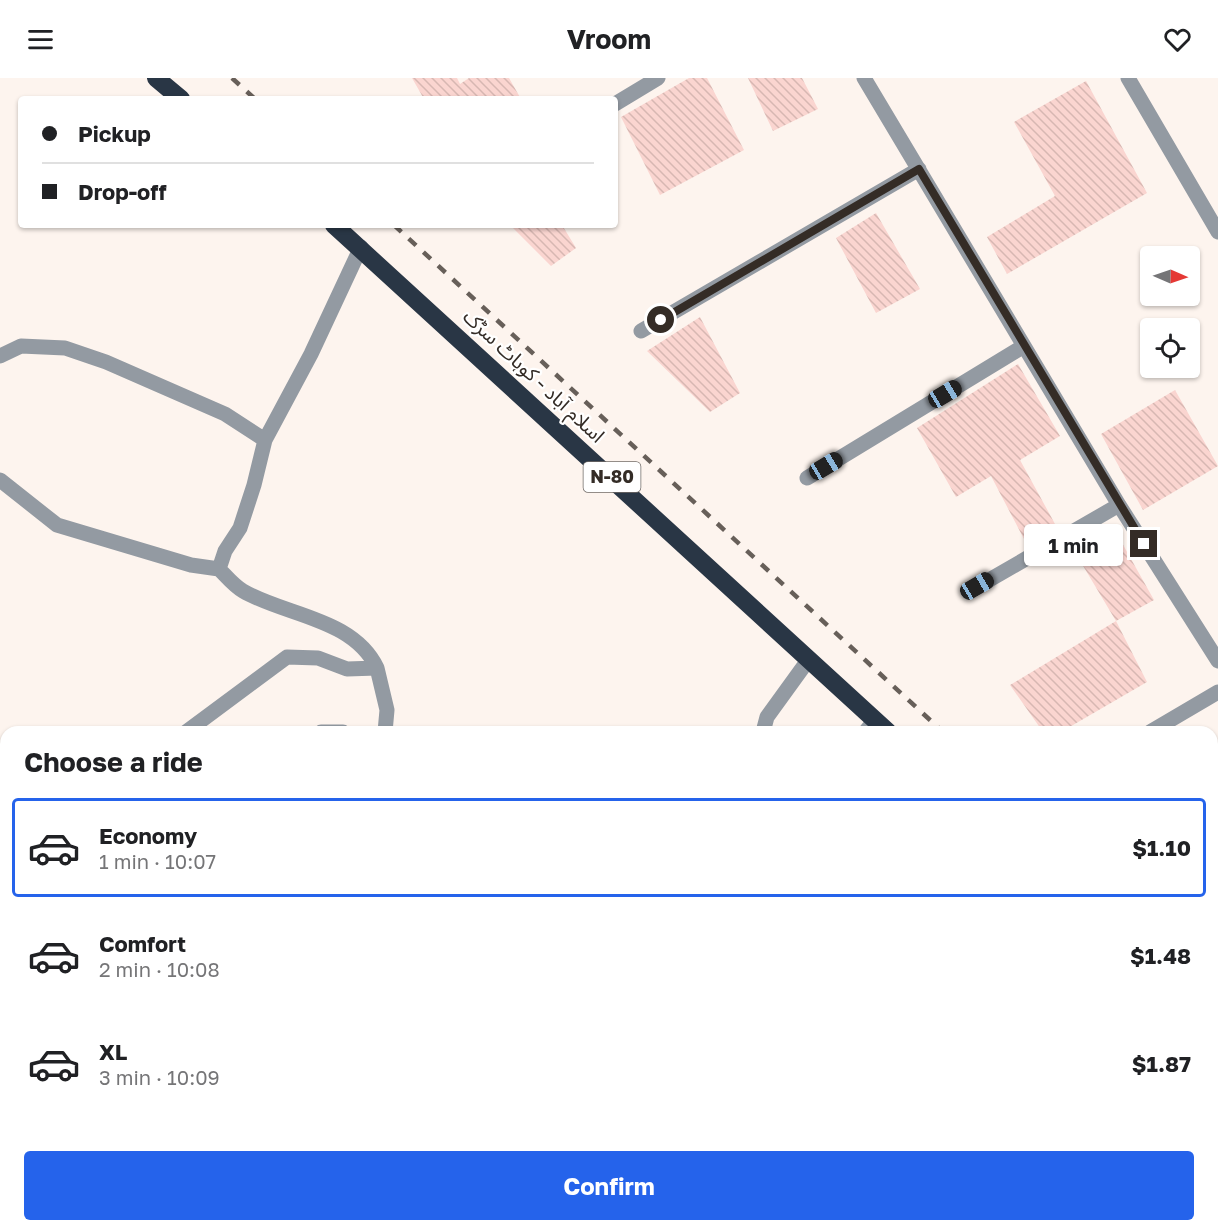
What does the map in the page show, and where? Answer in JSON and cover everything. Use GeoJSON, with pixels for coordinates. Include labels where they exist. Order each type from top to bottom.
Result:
{"type":"FeatureCollection","features":[{"type":"Feature","properties":{"kind":"highway"},"geometry":{"type":"LineString","coordinates":[[156,78],[177,96]]}},
{"type":"Feature","properties":{"kind":"highway","name":"اسلام آباد - کوہاٹ سڑک"},"geometry":{"type":"LineString","coordinates":[[338,228],[809,658],[874,726]]}},
{"type":"Feature","properties":{"kind":"street"},"geometry":{"type":"LineString","coordinates":[[618,102],[658,78]]}},
{"type":"Feature","properties":{"kind":"street"},"geometry":{"type":"LineString","coordinates":[[864,78],[1119,505],[1218,661]]}},
{"type":"Feature","properties":{"kind":"street"},"geometry":{"type":"LineString","coordinates":[[1128,78],[1218,232]]}},
{"type":"Feature","properties":{"kind":"street"},"geometry":{"type":"LineString","coordinates":[[641,331],[919,169]]}},
{"type":"Feature","properties":{"kind":"street"},"geometry":{"type":"LineString","coordinates":[[219,569],[225,551],[240,528],[265,440],[311,354],[361,247]]}},
{"type":"Feature","properties":{"kind":"street"},"geometry":{"type":"LineString","coordinates":[[0,356],[21,346],[65,348],[106,362],[225,414],[265,440]]}},
{"type":"Feature","properties":{"kind":"street"},"geometry":{"type":"LineString","coordinates":[[807,478],[1024,346]]}},
{"type":"Feature","properties":{"kind":"street"},"geometry":{"type":"LineString","coordinates":[[0,480],[57,525],[191,565],[219,569],[242,590],[348,634],[371,655],[377,668],[387,710],[386,726]]}},
{"type":"Feature","properties":{"kind":"street"},"geometry":{"type":"LineString","coordinates":[[977,586],[1119,505]]}},
{"type":"Feature","properties":{"kind":"street"},"geometry":{"type":"LineString","coordinates":[[194,726],[287,657],[318,658],[347,669],[377,668]]}},
{"type":"Feature","properties":{"kind":"street"},"geometry":{"type":"LineString","coordinates":[[765,726],[767,717],[809,658]]}},
{"type":"Feature","properties":{"kind":"street"},"geometry":{"type":"LineString","coordinates":[[1160,726],[1218,693]]}},
{"type":"Feature","properties":{"kind":"building"},"geometry":{"type":"Polygon","coordinates":[[[412,78],[457,78],[460,84],[469,78],[509,78],[519,96],[422,96],[412,78]]]}},
{"type":"Feature","properties":{"kind":"building"},"geometry":{"type":"Polygon","coordinates":[[[689,78],[707,78],[744,150],[660,195],[621,117],[689,78]]]}},
{"type":"Feature","properties":{"kind":"building"},"geometry":{"type":"Polygon","coordinates":[[[748,78],[802,78],[818,109],[773,131],[748,78]]]}},
{"type":"Feature","properties":{"kind":"building"},"geometry":{"type":"Polygon","coordinates":[[[1086,81],[1147,193],[1007,274],[987,237],[1055,196],[1014,122],[1086,81]]]}},
{"type":"Feature","properties":{"kind":"building"},"geometry":{"type":"Polygon","coordinates":[[[876,213],[920,289],[876,313],[836,238],[876,213]]]}},
{"type":"Feature","properties":{"kind":"building"},"geometry":{"type":"Polygon","coordinates":[[[513,228],[564,228],[576,248],[551,266],[513,228]]]}},
{"type":"Feature","properties":{"kind":"building"},"geometry":{"type":"Polygon","coordinates":[[[700,317],[740,393],[710,412],[647,351],[700,317]]]}},
{"type":"Feature","properties":{"kind":"building"},"geometry":{"type":"Polygon","coordinates":[[[1018,364],[1060,436],[1020,460],[1055,524],[1024,539],[991,476],[956,497],[917,428],[1018,364]]]}},
{"type":"Feature","properties":{"kind":"building"},"geometry":{"type":"Polygon","coordinates":[[[1175,390],[1218,466],[1143,510],[1101,434],[1175,390]]]}},
{"type":"Feature","properties":{"kind":"building"},"geometry":{"type":"Polygon","coordinates":[[[1117,534],[1154,600],[1116,621],[1079,559],[1117,534]]]}},
{"type":"Feature","properties":{"kind":"building"},"geometry":{"type":"Polygon","coordinates":[[[1116,621],[1147,682],[1071,726],[1039,726],[1010,685],[1116,621]]]}},
{"type":"Feature","properties":{"kind":"railway"},"geometry":{"type":"LineString","coordinates":[[232,78],[252,96]]}},
{"type":"Feature","properties":{"kind":"railway"},"geometry":{"type":"LineString","coordinates":[[397,228],[937,726]]}},
{"type":"Feature","properties":{"kind":"route"},"geometry":{"type":"LineString","coordinates":[[661,320],[919,169],[1144,544]]}}]}
